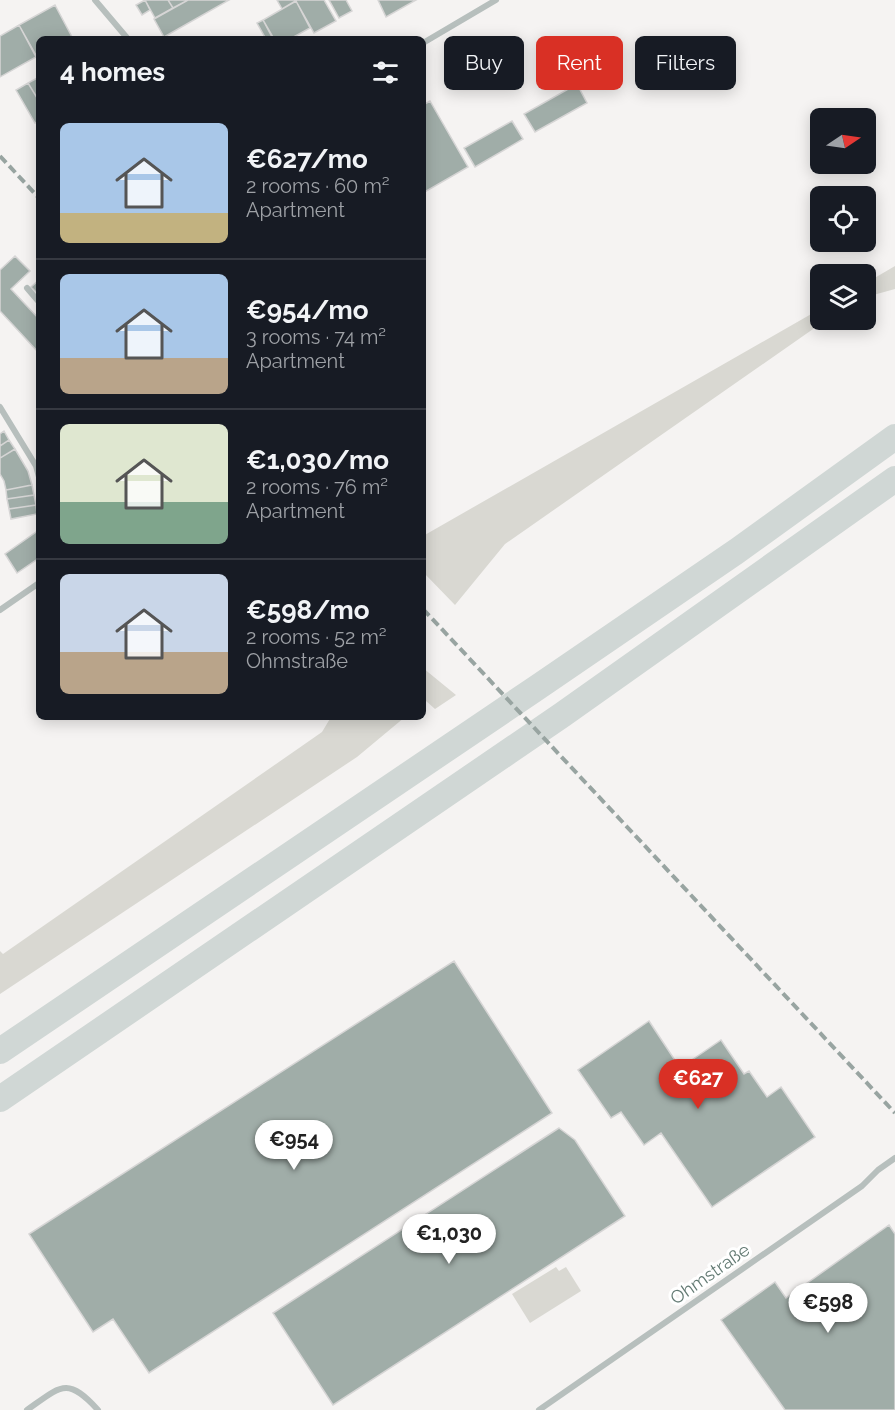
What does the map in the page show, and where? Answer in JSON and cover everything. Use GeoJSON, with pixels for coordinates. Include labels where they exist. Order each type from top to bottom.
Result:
{"type":"FeatureCollection","features":[{"type":"Feature","properties":{"kind":"highway"},"geometry":{"type":"LineString","coordinates":[[0,1051],[737,551],[895,437]]}},
{"type":"Feature","properties":{"kind":"highway"},"geometry":{"type":"LineString","coordinates":[[0,1099],[562,715],[895,479]]}},
{"type":"Feature","properties":{"kind":"street"},"geometry":{"type":"LineString","coordinates":[[95,0],[125,36]]}},
{"type":"Feature","properties":{"kind":"street"},"geometry":{"type":"LineString","coordinates":[[426,41],[496,0]]}},
{"type":"Feature","properties":{"kind":"street"},"geometry":{"type":"LineString","coordinates":[[27,288],[36,298]]}},
{"type":"Feature","properties":{"kind":"street"},"geometry":{"type":"LineString","coordinates":[[0,407],[36,466]]}},
{"type":"Feature","properties":{"kind":"street"},"geometry":{"type":"LineString","coordinates":[[0,609],[36,585]]}},
{"type":"Feature","properties":{"kind":"street","name":"Ohmstraße"},"geometry":{"type":"LineString","coordinates":[[539,1410],[862,1186],[878,1170],[895,1158]]}},
{"type":"Feature","properties":{"kind":"street"},"geometry":{"type":"LineString","coordinates":[[27,1410],[55,1392],[70,1387],[78,1391],[98,1410]]}},
{"type":"Feature","properties":{"kind":"shaded area"},"geometry":{"type":"Polygon","coordinates":[[[895,266],[895,289],[876,294],[876,277],[895,266]]]}},
{"type":"Feature","properties":{"kind":"shaded area"},"geometry":{"type":"Polygon","coordinates":[[[810,315],[812,330],[505,544],[455,605],[426,575],[426,534],[810,315]]]}},
{"type":"Feature","properties":{"kind":"shaded area"},"geometry":{"type":"Polygon","coordinates":[[[426,670],[456,695],[435,709],[426,701],[426,670]]]}},
{"type":"Feature","properties":{"kind":"shaded area"},"geometry":{"type":"Polygon","coordinates":[[[329,720],[401,720],[357,757],[0,994],[0,951],[3,954],[322,732],[329,720]]]}},
{"type":"Feature","properties":{"kind":"shaded area"},"geometry":{"type":"Polygon","coordinates":[[[556,1267],[559,1271],[566,1267],[581,1291],[530,1323],[512,1294],[556,1267]]]}},
{"type":"Feature","properties":{"kind":"building"},"geometry":{"type":"Polygon","coordinates":[[[145,0],[168,0],[173,8],[155,18],[145,0]]]}},
{"type":"Feature","properties":{"kind":"building"},"geometry":{"type":"Polygon","coordinates":[[[145,0],[150,10],[142,15],[136,5],[145,0]]]}},
{"type":"Feature","properties":{"kind":"building"},"geometry":{"type":"Polygon","coordinates":[[[168,0],[188,0],[173,8],[168,0]]]}},
{"type":"Feature","properties":{"kind":"building"},"geometry":{"type":"Polygon","coordinates":[[[188,0],[229,0],[166,36],[163,36],[154,19],[188,0]]]}},
{"type":"Feature","properties":{"kind":"building"},"geometry":{"type":"Polygon","coordinates":[[[277,0],[297,0],[282,9],[277,0]]]}},
{"type":"Feature","properties":{"kind":"building"},"geometry":{"type":"Polygon","coordinates":[[[297,0],[324,0],[336,21],[314,33],[297,0]]]}},
{"type":"Feature","properties":{"kind":"building"},"geometry":{"type":"Polygon","coordinates":[[[329,0],[346,0],[352,11],[339,18],[329,0]]]}},
{"type":"Feature","properties":{"kind":"building"},"geometry":{"type":"Polygon","coordinates":[[[378,0],[416,0],[386,17],[378,0]]]}},
{"type":"Feature","properties":{"kind":"building"},"geometry":{"type":"Polygon","coordinates":[[[296,1],[310,28],[295,36],[272,36],[263,20],[296,1]]]}},
{"type":"Feature","properties":{"kind":"building"},"geometry":{"type":"Polygon","coordinates":[[[55,5],[71,36],[36,36],[36,55],[19,25],[55,5]]]}},
{"type":"Feature","properties":{"kind":"building"},"geometry":{"type":"Polygon","coordinates":[[[263,20],[271,36],[264,36],[257,23],[263,20]]]}},
{"type":"Feature","properties":{"kind":"building"},"geometry":{"type":"Polygon","coordinates":[[[19,25],[36,57],[0,77],[0,36],[19,25]]]}},
{"type":"Feature","properties":{"kind":"building"},"geometry":{"type":"Polygon","coordinates":[[[36,79],[36,96],[28,83],[36,79]]]}},
{"type":"Feature","properties":{"kind":"building"},"geometry":{"type":"Polygon","coordinates":[[[28,83],[36,96],[36,122],[35,123],[16,90],[28,83]]]}},
{"type":"Feature","properties":{"kind":"building"},"geometry":{"type":"Polygon","coordinates":[[[566,90],[580,90],[587,103],[535,132],[524,114],[566,90]]]}},
{"type":"Feature","properties":{"kind":"building"},"geometry":{"type":"Polygon","coordinates":[[[430,101],[468,167],[426,191],[426,103],[430,101]]]}},
{"type":"Feature","properties":{"kind":"building"},"geometry":{"type":"Polygon","coordinates":[[[512,121],[523,139],[475,167],[464,148],[512,121]]]}},
{"type":"Feature","properties":{"kind":"building"},"geometry":{"type":"Polygon","coordinates":[[[15,256],[30,271],[11,289],[36,316],[36,350],[0,311],[0,270],[15,256]]]}},
{"type":"Feature","properties":{"kind":"building"},"geometry":{"type":"Polygon","coordinates":[[[36,283],[36,292],[31,287],[36,283]]]}},
{"type":"Feature","properties":{"kind":"building"},"geometry":{"type":"Polygon","coordinates":[[[4,431],[9,440],[0,446],[0,434],[4,431]]]}},
{"type":"Feature","properties":{"kind":"building"},"geometry":{"type":"Polygon","coordinates":[[[9,440],[15,449],[0,458],[0,446],[9,440]]]}},
{"type":"Feature","properties":{"kind":"building"},"geometry":{"type":"Polygon","coordinates":[[[15,449],[28,471],[32,485],[6,490],[0,474],[0,458],[15,449]]]}},
{"type":"Feature","properties":{"kind":"building"},"geometry":{"type":"Polygon","coordinates":[[[32,485],[34,495],[7,499],[6,490],[32,485]]]}},
{"type":"Feature","properties":{"kind":"building"},"geometry":{"type":"Polygon","coordinates":[[[34,495],[36,505],[9,509],[7,499],[34,495]]]}},
{"type":"Feature","properties":{"kind":"building"},"geometry":{"type":"Polygon","coordinates":[[[36,505],[36,514],[11,519],[9,509],[36,505]]]}},
{"type":"Feature","properties":{"kind":"building"},"geometry":{"type":"Polygon","coordinates":[[[36,532],[36,560],[17,573],[5,554],[36,532]]]}},
{"type":"Feature","properties":{"kind":"building"},"geometry":{"type":"Polygon","coordinates":[[[454,961],[552,1113],[149,1373],[113,1319],[93,1332],[29,1234],[454,961]]]}},
{"type":"Feature","properties":{"kind":"building"},"geometry":{"type":"Polygon","coordinates":[[[649,1021],[680,1068],[721,1040],[744,1074],[749,1071],[767,1097],[781,1087],[815,1137],[712,1207],[661,1133],[644,1145],[621,1112],[611,1118],[578,1070],[649,1021]]]}},
{"type":"Feature","properties":{"kind":"building"},"geometry":{"type":"Polygon","coordinates":[[[559,1128],[575,1140],[625,1216],[333,1405],[273,1313],[559,1128]]]}},
{"type":"Feature","properties":{"kind":"building"},"geometry":{"type":"Polygon","coordinates":[[[889,1225],[895,1234],[895,1410],[785,1410],[721,1320],[775,1282],[786,1298],[889,1225]]]}},
{"type":"Feature","properties":{"kind":"railway"},"geometry":{"type":"LineString","coordinates":[[0,156],[36,195]]}},
{"type":"Feature","properties":{"kind":"railway"},"geometry":{"type":"LineString","coordinates":[[426,612],[895,1113]]}}]}
